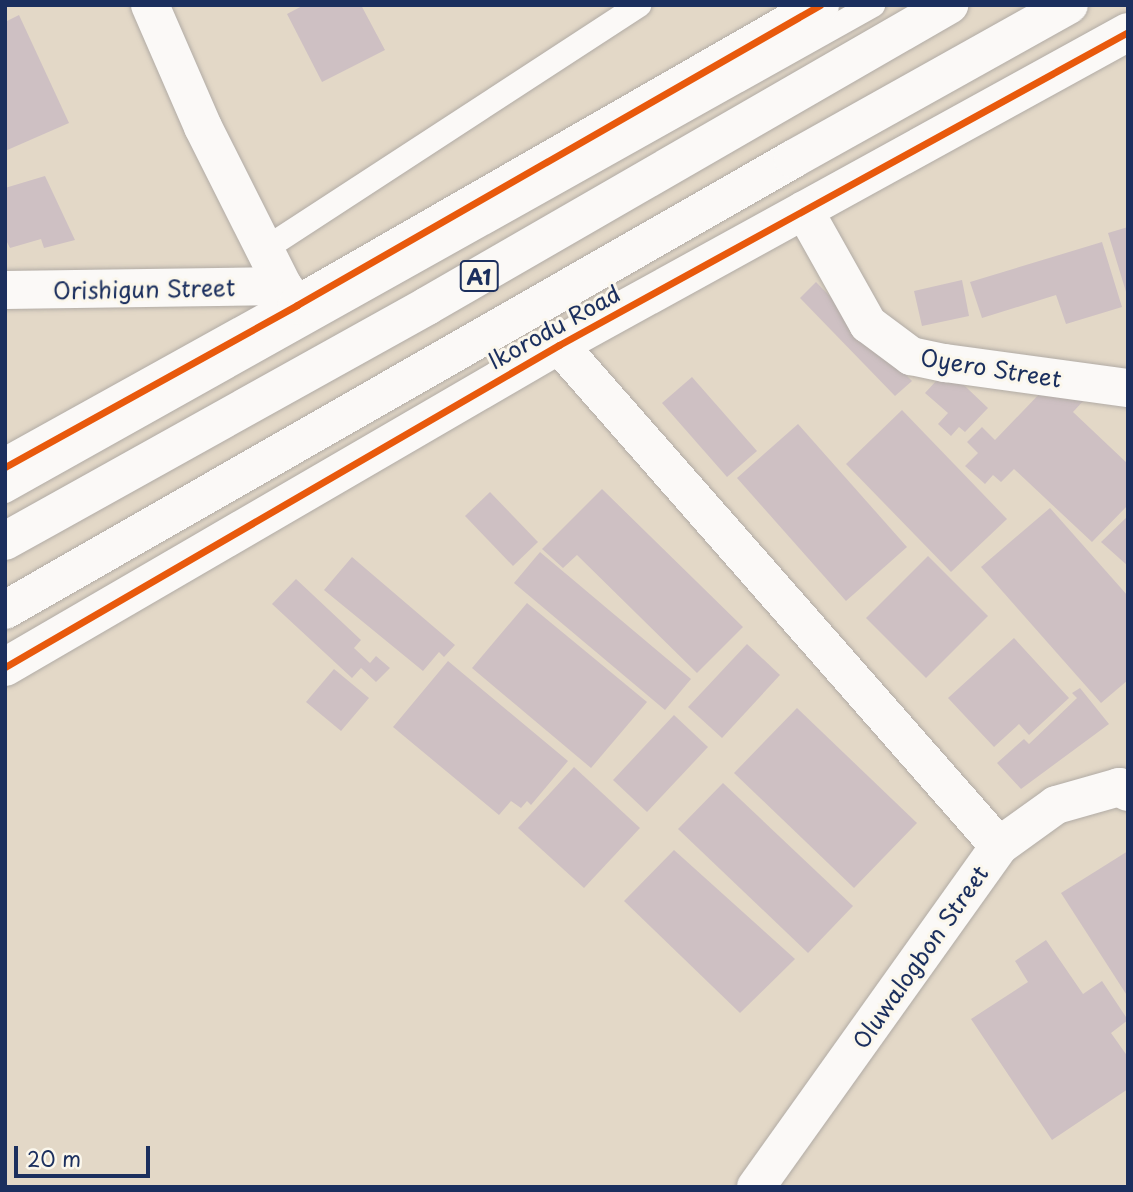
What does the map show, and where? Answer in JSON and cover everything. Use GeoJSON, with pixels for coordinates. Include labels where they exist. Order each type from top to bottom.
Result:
{"type":"FeatureCollection","features":[{"type":"Feature","properties":{"kind":"main road"},"geometry":{"type":"LineString","coordinates":[[150,5],[203,127],[290,296]]}},
{"type":"Feature","properties":{"kind":"main road"},"geometry":{"type":"LineString","coordinates":[[5,467],[290,296],[820,5]]}},
{"type":"Feature","properties":{"kind":"main road","name":"A1"},"geometry":{"type":"LineString","coordinates":[[5,541],[427,306],[949,5]]}},
{"type":"Feature","properties":{"kind":"main road","name":"Ikorodu Road"},"geometry":{"type":"LineString","coordinates":[[5,610],[793,159],[1069,5]]}},
{"type":"Feature","properties":{"kind":"main road","name":"Ikorodu Road"},"geometry":{"type":"LineString","coordinates":[[5,667],[559,345],[1128,32]]}},
{"type":"Feature","properties":{"kind":"main road","name":"Oyero Street"},"geometry":{"type":"LineString","coordinates":[[804,210],[868,324],[911,356],[1128,388]]}},
{"type":"Feature","properties":{"kind":"main road","name":"Orishigun Street"},"geometry":{"type":"LineString","coordinates":[[5,290],[290,296]]}},
{"type":"Feature","properties":{"kind":"main road"},"geometry":{"type":"LineString","coordinates":[[559,345],[999,846]]}},
{"type":"Feature","properties":{"kind":"main road","name":"Oluwalogbon Street"},"geometry":{"type":"LineString","coordinates":[[756,1187],[999,846],[1056,805],[1119,787],[1128,792]]}},
{"type":"Feature","properties":{"kind":"lane"},"geometry":{"type":"LineString","coordinates":[[265,249],[639,5]]}},
{"type":"Feature","properties":{"kind":"lane"},"geometry":{"type":"LineString","coordinates":[[5,491],[873,5]]}},
{"type":"Feature","properties":{"kind":"building"},"geometry":{"type":"Polygon","coordinates":[[[304,5],[361,5],[385,50],[322,82],[287,14],[304,5]]]}},
{"type":"Feature","properties":{"kind":"building"},"geometry":{"type":"Polygon","coordinates":[[[19,15],[69,123],[5,151],[5,22],[19,15]]]}},
{"type":"Feature","properties":{"kind":"building"},"geometry":{"type":"Polygon","coordinates":[[[45,176],[75,240],[44,248],[41,239],[10,248],[5,238],[5,188],[45,176]]]}},
{"type":"Feature","properties":{"kind":"building"},"geometry":{"type":"Polygon","coordinates":[[[1128,227],[1128,295],[1127,295],[1108,233],[1128,227]]]}},
{"type":"Feature","properties":{"kind":"building"},"geometry":{"type":"Polygon","coordinates":[[[1102,242],[1122,307],[1066,324],[1056,295],[982,318],[970,282],[1102,242]]]}},
{"type":"Feature","properties":{"kind":"building"},"geometry":{"type":"Polygon","coordinates":[[[962,280],[969,316],[922,326],[914,291],[962,280]]]}},
{"type":"Feature","properties":{"kind":"building"},"geometry":{"type":"Polygon","coordinates":[[[816,282],[912,381],[895,396],[800,298],[816,282]]]}},
{"type":"Feature","properties":{"kind":"building"},"geometry":{"type":"Polygon","coordinates":[[[947,369],[988,408],[965,432],[959,427],[951,436],[938,424],[948,413],[925,393],[947,369]]]}},
{"type":"Feature","properties":{"kind":"building"},"geometry":{"type":"Polygon","coordinates":[[[692,377],[757,451],[727,477],[662,403],[692,377]]]}},
{"type":"Feature","properties":{"kind":"building"},"geometry":{"type":"Polygon","coordinates":[[[1045,388],[1084,400],[1073,412],[1128,464],[1128,505],[1092,542],[1014,469],[1001,482],[993,475],[985,484],[965,466],[978,453],[967,442],[982,427],[995,440],[1045,388]]]}},
{"type":"Feature","properties":{"kind":"building"},"geometry":{"type":"Polygon","coordinates":[[[902,410],[1007,519],[951,572],[846,464],[902,410]]]}},
{"type":"Feature","properties":{"kind":"building"},"geometry":{"type":"Polygon","coordinates":[[[798,424],[907,547],[846,601],[737,478],[798,424]]]}},
{"type":"Feature","properties":{"kind":"building"},"geometry":{"type":"Polygon","coordinates":[[[602,489],[743,627],[697,673],[577,555],[563,568],[542,549],[602,489]]]}},
{"type":"Feature","properties":{"kind":"building"},"geometry":{"type":"Polygon","coordinates":[[[490,492],[538,542],[513,566],[465,516],[490,492]]]}},
{"type":"Feature","properties":{"kind":"building"},"geometry":{"type":"Polygon","coordinates":[[[1050,508],[1128,596],[1128,680],[1101,703],[981,567],[1050,508]]]}},
{"type":"Feature","properties":{"kind":"building"},"geometry":{"type":"Polygon","coordinates":[[[1128,516],[1128,566],[1101,542],[1128,516]]]}},
{"type":"Feature","properties":{"kind":"building"},"geometry":{"type":"Polygon","coordinates":[[[540,552],[691,679],[665,710],[514,583],[540,552]]]}},
{"type":"Feature","properties":{"kind":"building"},"geometry":{"type":"Polygon","coordinates":[[[928,556],[988,616],[926,678],[866,618],[928,556]]]}},
{"type":"Feature","properties":{"kind":"building"},"geometry":{"type":"Polygon","coordinates":[[[352,557],[455,645],[444,657],[439,652],[423,671],[324,590],[352,557]]]}},
{"type":"Feature","properties":{"kind":"building"},"geometry":{"type":"Polygon","coordinates":[[[296,579],[361,640],[354,648],[370,663],[376,656],[390,668],[376,682],[361,668],[352,678],[272,604],[296,579]]]}},
{"type":"Feature","properties":{"kind":"building"},"geometry":{"type":"Polygon","coordinates":[[[527,603],[647,702],[591,768],[472,668],[527,603]]]}},
{"type":"Feature","properties":{"kind":"building"},"geometry":{"type":"Polygon","coordinates":[[[1014,638],[1069,698],[1029,735],[1019,724],[994,747],[948,698],[1014,638]]]}},
{"type":"Feature","properties":{"kind":"building"},"geometry":{"type":"Polygon","coordinates":[[[747,644],[780,675],[722,738],[688,707],[747,644]]]}},
{"type":"Feature","properties":{"kind":"building"},"geometry":{"type":"Polygon","coordinates":[[[448,661],[568,761],[531,805],[527,801],[521,808],[511,801],[499,815],[393,727],[448,661]]]}},
{"type":"Feature","properties":{"kind":"building"},"geometry":{"type":"Polygon","coordinates":[[[334,669],[369,698],[341,731],[306,702],[334,669]]]}},
{"type":"Feature","properties":{"kind":"building"},"geometry":{"type":"Polygon","coordinates":[[[1080,688],[1109,724],[1021,789],[997,763],[1024,739],[1029,744],[1077,698],[1072,693],[1080,688]]]}},
{"type":"Feature","properties":{"kind":"building"},"geometry":{"type":"Polygon","coordinates":[[[797,708],[917,823],[854,888],[734,773],[797,708]]]}},
{"type":"Feature","properties":{"kind":"building"},"geometry":{"type":"Polygon","coordinates":[[[674,715],[708,747],[647,812],[613,780],[674,715]]]}},
{"type":"Feature","properties":{"kind":"building"},"geometry":{"type":"Polygon","coordinates":[[[574,767],[640,828],[584,888],[518,828],[574,767]]]}},
{"type":"Feature","properties":{"kind":"building"},"geometry":{"type":"Polygon","coordinates":[[[723,783],[853,906],[808,953],[678,829],[723,783]]]}},
{"type":"Feature","properties":{"kind":"building"},"geometry":{"type":"Polygon","coordinates":[[[674,850],[795,959],[740,1013],[624,901],[674,850]]]}},
{"type":"Feature","properties":{"kind":"building"},"geometry":{"type":"Polygon","coordinates":[[[1128,851],[1128,997],[1061,893],[1128,851]]]}},
{"type":"Feature","properties":{"kind":"building"},"geometry":{"type":"Polygon","coordinates":[[[1046,940],[1083,994],[1102,981],[1128,1020],[1111,1033],[1128,1057],[1128,1089],[1052,1140],[971,1019],[1028,982],[1015,961],[1046,940]]]}},
{"type":"Feature","properties":{"kind":"cycle path"},"geometry":{"type":"LineString","coordinates":[[5,467],[297,305],[820,5]]}},
{"type":"Feature","properties":{"kind":"cycle path"},"geometry":{"type":"LineString","coordinates":[[5,667],[559,345],[1128,32]]}}]}
